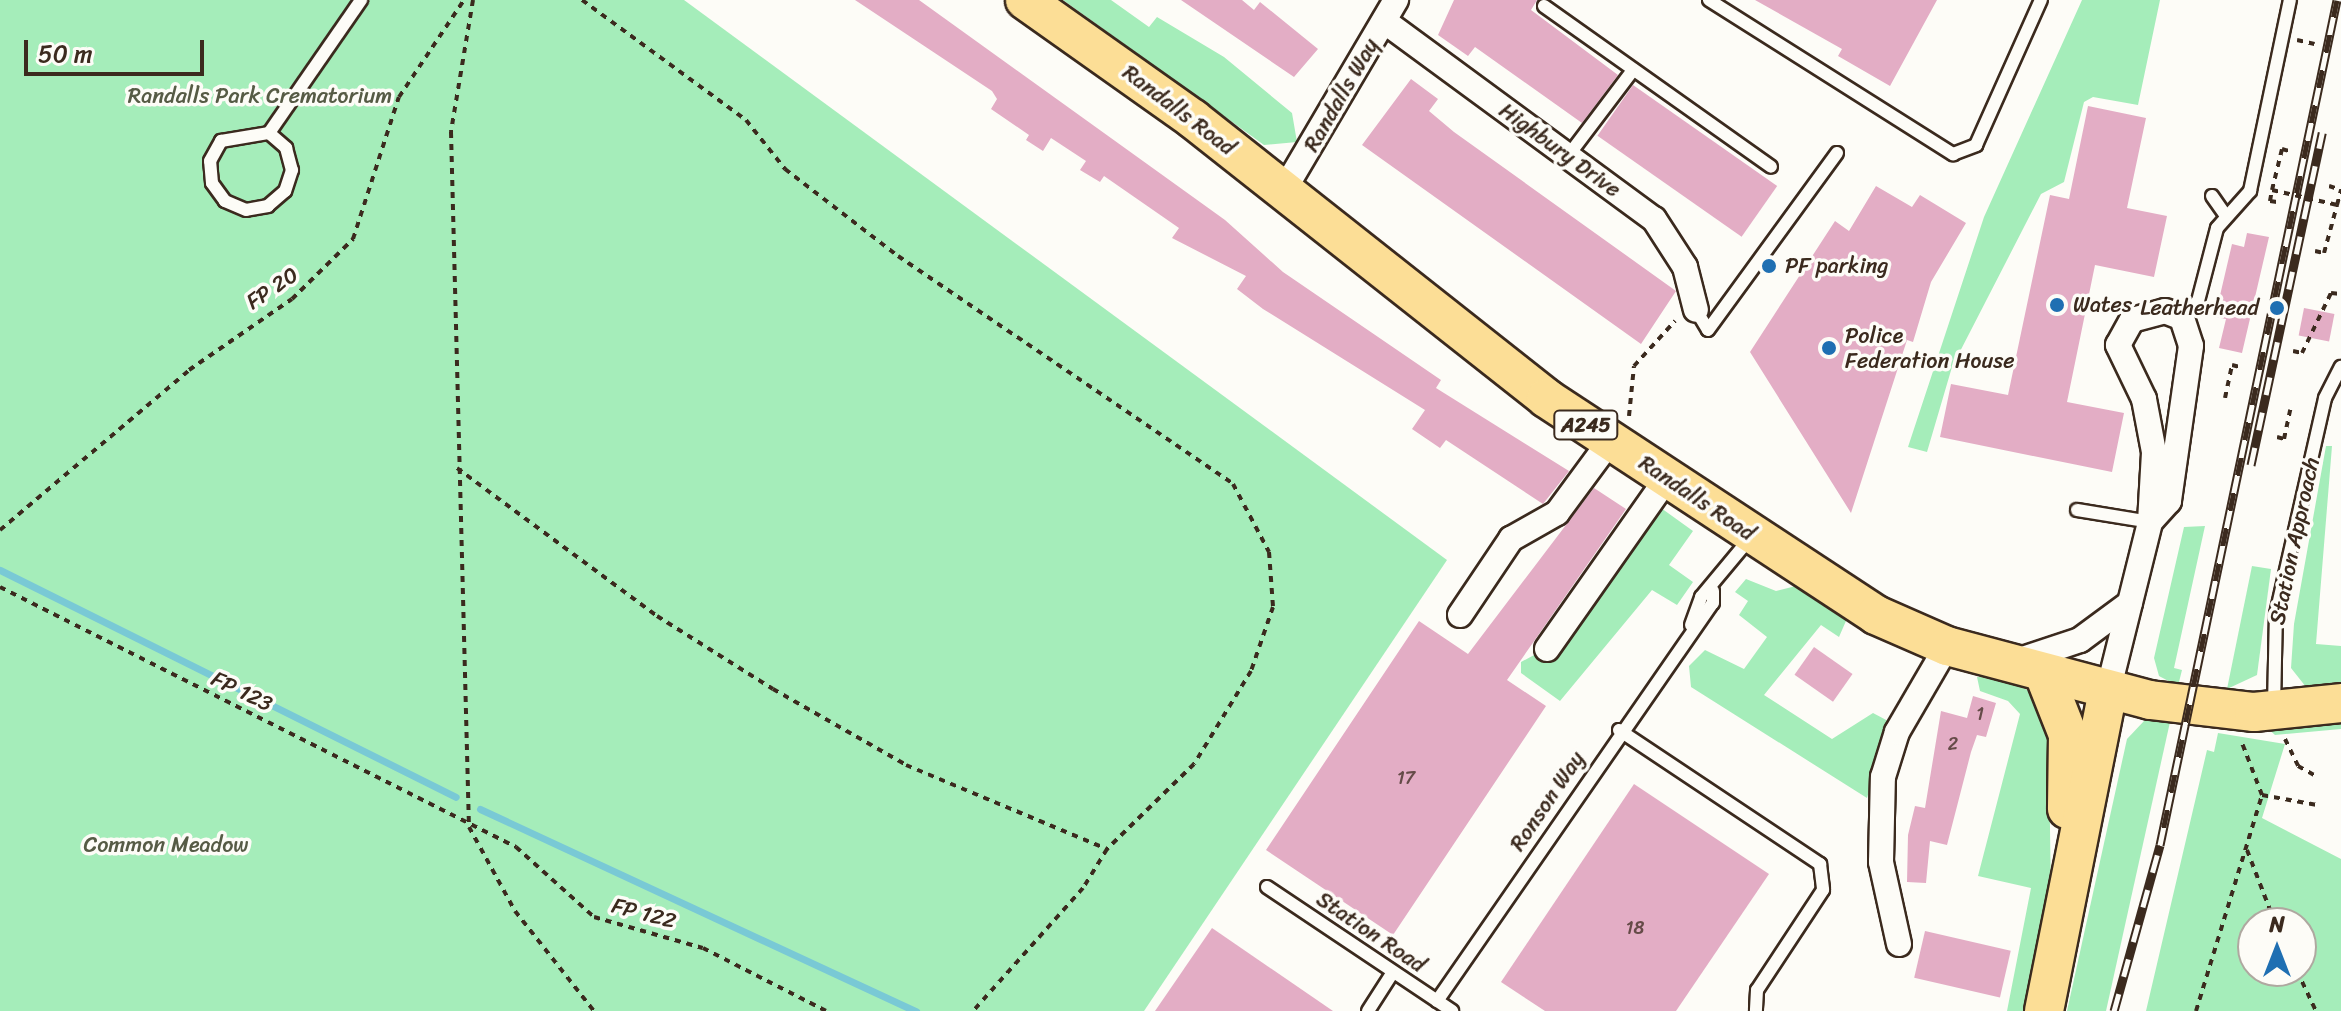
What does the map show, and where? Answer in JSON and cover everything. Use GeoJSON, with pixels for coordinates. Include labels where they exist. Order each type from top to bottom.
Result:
{"type":"FeatureCollection","features":[{"type":"Feature","properties":{"kind":"main road","name":"Randalls Road"},"geometry":{"type":"LineString","coordinates":[[1025,0],[1619,432],[1667,478],[1876,615],[1947,646],[2044,674],[2108,691],[2235,711],[2280,724],[2341,703]]}},
{"type":"Feature","properties":{"kind":"main road"},"geometry":{"type":"LineString","coordinates":[[2044,674],[2068,735],[2073,891]]}},
{"type":"Feature","properties":{"kind":"main road"},"geometry":{"type":"LineString","coordinates":[[2044,1011],[2073,891],[2108,691]]}},
{"type":"Feature","properties":{"kind":"street","name":"Randalls Way"},"geometry":{"type":"LineString","coordinates":[[1284,190],[1390,11]]}},
{"type":"Feature","properties":{"kind":"street","name":"Highbury Drive"},"geometry":{"type":"LineString","coordinates":[[1390,11],[1673,240],[1696,307]]}},
{"type":"Feature","properties":{"kind":"street"},"geometry":{"type":"LineString","coordinates":[[2108,691],[2150,522],[2152,426],[2118,345],[2122,330],[2147,313],[2182,318],[2191,346],[2178,461],[2169,501],[2150,522]]}},
{"type":"Feature","properties":{"kind":"street"},"geometry":{"type":"LineString","coordinates":[[1460,615],[1511,539],[1557,513],[1619,432]]}},
{"type":"Feature","properties":{"kind":"street"},"geometry":{"type":"LineString","coordinates":[[1547,649],[1667,478]]}},
{"type":"Feature","properties":{"kind":"street"},"geometry":{"type":"LineString","coordinates":[[2006,663],[2068,646],[2130,603]]}},
{"type":"Feature","properties":{"kind":"street"},"geometry":{"type":"LineString","coordinates":[[1899,944],[1881,862],[1883,777],[1897,732],[1947,646]]}},
{"type":"Feature","properties":{"kind":"lane"},"geometry":{"type":"LineString","coordinates":[[269,133],[286,148],[292,170],[285,191],[268,206],[246,210],[225,201],[212,183],[210,161],[221,141],[269,133],[361,0]]}},
{"type":"Feature","properties":{"kind":"lane"},"geometry":{"type":"LineString","coordinates":[[1709,0],[1953,154],[1976,145],[2041,0]]}},
{"type":"Feature","properties":{"kind":"lane"},"geometry":{"type":"LineString","coordinates":[[2182,318],[2198,301],[2226,216],[2250,191],[2290,0]]}},
{"type":"Feature","properties":{"kind":"lane"},"geometry":{"type":"LineString","coordinates":[[1544,6],[1771,167]]}},
{"type":"Feature","properties":{"kind":"lane"},"geometry":{"type":"LineString","coordinates":[[1568,156],[1633,70]]}},
{"type":"Feature","properties":{"kind":"lane"},"geometry":{"type":"LineString","coordinates":[[1696,307],[1708,330],[1837,153]]}},
{"type":"Feature","properties":{"kind":"lane"},"geometry":{"type":"LineString","coordinates":[[2212,196],[2226,216]]}},
{"type":"Feature","properties":{"kind":"lane","name":"Station Approach"},"geometry":{"type":"LineString","coordinates":[[2280,724],[2276,614],[2336,370]]}},
{"type":"Feature","properties":{"kind":"lane"},"geometry":{"type":"LineString","coordinates":[[2077,510],[2150,522]]}},
{"type":"Feature","properties":{"kind":"lane","name":"Ronson Way"},"geometry":{"type":"LineString","coordinates":[[1437,1001],[1691,625],[1713,603],[1713,591],[1752,535]]}},
{"type":"Feature","properties":{"kind":"lane"},"geometry":{"type":"LineString","coordinates":[[1619,730],[1820,864],[1823,890],[1757,990],[1756,1011]]}},
{"type":"Feature","properties":{"kind":"lane","name":"Station Road"},"geometry":{"type":"LineString","coordinates":[[1267,887],[1452,1011]]}},
{"type":"Feature","properties":{"kind":"lane"},"geometry":{"type":"LineString","coordinates":[[1368,1011],[1393,972]]}},
{"type":"Feature","properties":{"kind":"path","name":"FP 20"},"geometry":{"type":"LineString","coordinates":[[0,530],[189,370],[292,299],[353,239],[399,97],[464,0]]}},
{"type":"Feature","properties":{"kind":"path"},"geometry":{"type":"LineString","coordinates":[[473,0],[451,132],[457,468],[469,827],[515,911],[594,1011]]}},
{"type":"Feature","properties":{"kind":"path"},"geometry":{"type":"LineString","coordinates":[[582,0],[746,120],[785,169],[898,256],[1233,484],[1269,552],[1273,607],[1251,671],[1194,764],[1107,849],[1083,888],[973,1011]]}},
{"type":"Feature","properties":{"kind":"path"},"geometry":{"type":"LineString","coordinates":[[2277,202],[2270,201],[2272,190],[2282,149],[2289,151]]}},
{"type":"Feature","properties":{"kind":"path"},"geometry":{"type":"LineString","coordinates":[[2315,251],[2324,253],[2341,190],[2329,186]]}},
{"type":"Feature","properties":{"kind":"path"},"geometry":{"type":"LineString","coordinates":[[2272,190],[2337,205]]}},
{"type":"Feature","properties":{"kind":"path"},"geometry":{"type":"LineString","coordinates":[[2293,351],[2302,353],[2331,293],[2341,294]]}},
{"type":"Feature","properties":{"kind":"path"},"geometry":{"type":"LineString","coordinates":[[1619,432],[1634,366],[1696,307]]}},
{"type":"Feature","properties":{"kind":"path"},"geometry":{"type":"LineString","coordinates":[[2225,398],[2232,365],[2240,367]]}},
{"type":"Feature","properties":{"kind":"path"},"geometry":{"type":"LineString","coordinates":[[2277,437],[2284,439],[2290,410]]}},
{"type":"Feature","properties":{"kind":"path"},"geometry":{"type":"LineString","coordinates":[[457,468],[657,616],[773,689],[906,765],[1107,849]]}},
{"type":"Feature","properties":{"kind":"path","name":"FP 123"},"geometry":{"type":"LineString","coordinates":[[0,587],[469,827]]}},
{"type":"Feature","properties":{"kind":"path"},"geometry":{"type":"LineString","coordinates":[[2196,1011],[2262,795],[2235,711]]}},
{"type":"Feature","properties":{"kind":"path"},"geometry":{"type":"LineString","coordinates":[[2280,724],[2298,766],[2318,777]]}},
{"type":"Feature","properties":{"kind":"path"},"geometry":{"type":"LineString","coordinates":[[2262,795],[2317,805]]}},
{"type":"Feature","properties":{"kind":"path","name":"FP 122"},"geometry":{"type":"LineString","coordinates":[[469,827],[516,847],[594,917],[703,948],[826,1011]]}},
{"type":"Feature","properties":{"kind":"path"},"geometry":{"type":"LineString","coordinates":[[2246,847],[2269,907]]}},
{"type":"Feature","properties":{"kind":"path"},"geometry":{"type":"LineString","coordinates":[[2305,987],[2316,1011]]}},
{"type":"Feature","properties":{"kind":"green space"},"geometry":{"type":"Polygon","coordinates":[[[0,0],[684,0],[1447,560],[1144,1011],[0,1011],[0,0]]]}},
{"type":"Feature","properties":{"kind":"green space"},"geometry":{"type":"Polygon","coordinates":[[[1063,0],[1111,0],[1149,27],[1157,17],[1224,57],[1292,113],[1297,142],[1264,145],[1063,0]]]}},
{"type":"Feature","properties":{"kind":"green space"},"geometry":{"type":"Polygon","coordinates":[[[2082,0],[2160,0],[2138,105],[2093,97],[2084,102],[2064,182],[2041,194],[1952,367],[1927,452],[1908,447],[1984,217],[2082,0]]]}},
{"type":"Feature","properties":{"kind":"green space"},"geometry":{"type":"Polygon","coordinates":[[[2326,446],[2332,446],[2316,644],[2341,646],[2341,684],[2306,687],[2291,668],[2294,624],[2326,446]]]}},
{"type":"Feature","properties":{"kind":"green space"},"geometry":{"type":"Polygon","coordinates":[[[1661,508],[1693,531],[1669,565],[1693,582],[1677,605],[1652,590],[1560,701],[1521,673],[1521,662],[1536,654],[1551,661],[1661,508]]]}},
{"type":"Feature","properties":{"kind":"green space"},"geometry":{"type":"Polygon","coordinates":[[[2205,526],[2174,668],[2182,670],[2178,686],[2159,676],[2154,658],[2184,527],[2205,526]]]}},
{"type":"Feature","properties":{"kind":"green space"},"geometry":{"type":"Polygon","coordinates":[[[2252,566],[2271,569],[2257,675],[2227,689],[2252,566]]]}},
{"type":"Feature","properties":{"kind":"green space"},"geometry":{"type":"Polygon","coordinates":[[[1746,579],[1776,591],[1804,584],[1849,614],[1839,637],[1821,625],[1764,695],[1832,739],[1873,713],[1890,722],[1867,798],[1691,687],[1689,666],[1705,650],[1744,669],[1767,637],[1739,615],[1748,601],[1735,592],[1746,579]]]}},
{"type":"Feature","properties":{"kind":"green space"},"geometry":{"type":"Polygon","coordinates":[[[1977,677],[2007,677],[2033,694],[2057,746],[2049,757],[2051,899],[2023,1011],[2007,1011],[2031,888],[1978,876],[2020,714],[2008,701],[1980,691],[1977,677]]]}},
{"type":"Feature","properties":{"kind":"green space"},"geometry":{"type":"Polygon","coordinates":[[[2341,714],[2341,729],[2275,735],[2266,727],[2341,714]]]}},
{"type":"Feature","properties":{"kind":"green space"},"geometry":{"type":"Polygon","coordinates":[[[2157,718],[2170,722],[2106,1011],[2067,1011],[2127,739],[2144,721],[2157,718]]]}},
{"type":"Feature","properties":{"kind":"green space"},"geometry":{"type":"Polygon","coordinates":[[[2218,733],[2285,744],[2262,818],[2341,859],[2341,1011],[2146,1011],[2207,750],[2214,752],[2218,733]]]}},
{"type":"Feature","properties":{"kind":"building"},"geometry":{"type":"Polygon","coordinates":[[[855,0],[919,0],[1225,220],[1283,272],[1441,380],[1436,388],[1569,471],[1543,504],[1446,440],[1440,448],[1412,429],[1425,410],[1263,309],[1237,289],[1246,276],[1172,238],[1179,228],[1104,176],[1100,182],[1080,170],[1086,161],[1051,138],[1043,151],[1026,140],[1029,135],[991,109],[997,99],[992,91],[855,0]]]}},
{"type":"Feature","properties":{"kind":"building"},"geometry":{"type":"Polygon","coordinates":[[[1181,0],[1242,0],[1254,10],[1260,2],[1318,49],[1294,77],[1181,0]]]}},
{"type":"Feature","properties":{"kind":"building"},"geometry":{"type":"Polygon","coordinates":[[[1454,0],[1537,0],[1531,10],[1618,75],[1582,123],[1475,47],[1468,56],[1438,35],[1454,0]]]}},
{"type":"Feature","properties":{"kind":"building"},"geometry":{"type":"Polygon","coordinates":[[[1755,0],[1937,0],[1890,86],[1838,56],[1842,49],[1755,0]]]}},
{"type":"Feature","properties":{"kind":"building"},"geometry":{"type":"Polygon","coordinates":[[[1411,79],[1438,99],[1429,111],[1454,132],[1676,291],[1641,344],[1362,145],[1411,79]]]}},
{"type":"Feature","properties":{"kind":"building"},"geometry":{"type":"Polygon","coordinates":[[[1633,85],[1777,186],[1742,237],[1597,136],[1633,85]]]}},
{"type":"Feature","properties":{"kind":"building","name":"Wates"},"geometry":{"type":"Polygon","coordinates":[[[2088,106],[2146,118],[2127,208],[2167,216],[2154,277],[2095,265],[2067,402],[2124,413],[2112,472],[1940,437],[1951,384],[2008,395],[2050,195],[2069,199],[2088,106]]]}},
{"type":"Feature","properties":{"kind":"building","name":"Police Federation House"},"geometry":{"type":"Polygon","coordinates":[[[1876,186],[1912,207],[1920,195],[1966,223],[1931,282],[1913,342],[1907,340],[1851,513],[1750,352],[1835,221],[1849,231],[1876,186]]]}},
{"type":"Feature","properties":{"kind":"building"},"geometry":{"type":"Polygon","coordinates":[[[2247,233],[2269,237],[2242,353],[2219,348],[2226,319],[2215,317],[2232,244],[2244,247],[2247,233]]]}},
{"type":"Feature","properties":{"kind":"building"},"geometry":{"type":"Polygon","coordinates":[[[2304,308],[2334,314],[2329,341],[2299,335],[2304,308]]]}},
{"type":"Feature","properties":{"kind":"building"},"geometry":{"type":"Polygon","coordinates":[[[1594,488],[1626,509],[1507,680],[1546,706],[1393,935],[1266,850],[1419,621],[1468,654],[1594,488]]]}},
{"type":"Feature","properties":{"kind":"building"},"geometry":{"type":"Polygon","coordinates":[[[1814,647],[1853,674],[1833,702],[1794,675],[1814,647]]]}},
{"type":"Feature","properties":{"kind":"building"},"geometry":{"type":"Polygon","coordinates":[[[1973,696],[1996,703],[1986,737],[1977,735],[1947,845],[1930,841],[1926,883],[1907,882],[1908,835],[1915,806],[1925,808],[1941,711],[1967,718],[1973,696]]]}},
{"type":"Feature","properties":{"kind":"building"},"geometry":{"type":"Polygon","coordinates":[[[1634,784],[1769,874],[1676,1011],[1545,1011],[1501,982],[1634,784]]]}},
{"type":"Feature","properties":{"kind":"building"},"geometry":{"type":"Polygon","coordinates":[[[1212,928],[1333,1011],[1155,1011],[1212,928]]]}},
{"type":"Feature","properties":{"kind":"building"},"geometry":{"type":"Polygon","coordinates":[[[1925,931],[2011,951],[2000,998],[1914,978],[1925,931]]]}},
{"type":"Feature","properties":{"kind":"waterway"},"geometry":{"type":"LineString","coordinates":[[0,570],[456,797]]}},
{"type":"Feature","properties":{"kind":"waterway"},"geometry":{"type":"LineString","coordinates":[[480,809],[916,1011]]}},
{"type":"Feature","properties":{"kind":"railway"},"geometry":{"type":"LineString","coordinates":[[2114,1011],[2160,845],[2337,0]]}},
{"type":"Feature","properties":{"kind":"railway"},"geometry":{"type":"LineString","coordinates":[[2251,465],[2322,133]]}},
{"type":"Feature","properties":{"kind":"place","name":"PF parking"},"geometry":{"type":"Point","coordinates":[1769,266]}},
{"type":"Feature","properties":{"kind":"place","name":"Wates"},"geometry":{"type":"Point","coordinates":[2057,305]}},
{"type":"Feature","properties":{"kind":"place","name":"Leatherhead"},"geometry":{"type":"Point","coordinates":[2277,308]}},
{"type":"Feature","properties":{"kind":"place","name":"Police Federation House"},"geometry":{"type":"Point","coordinates":[1829,348]}},
{"type":"Feature","properties":{"kind":"park label","name":"Randalls Park Crematorium"},"geometry":{"type":"Point","coordinates":[260,96]}},
{"type":"Feature","properties":{"kind":"park label","name":"Common Meadow"},"geometry":{"type":"Point","coordinates":[166,845]}}]}
